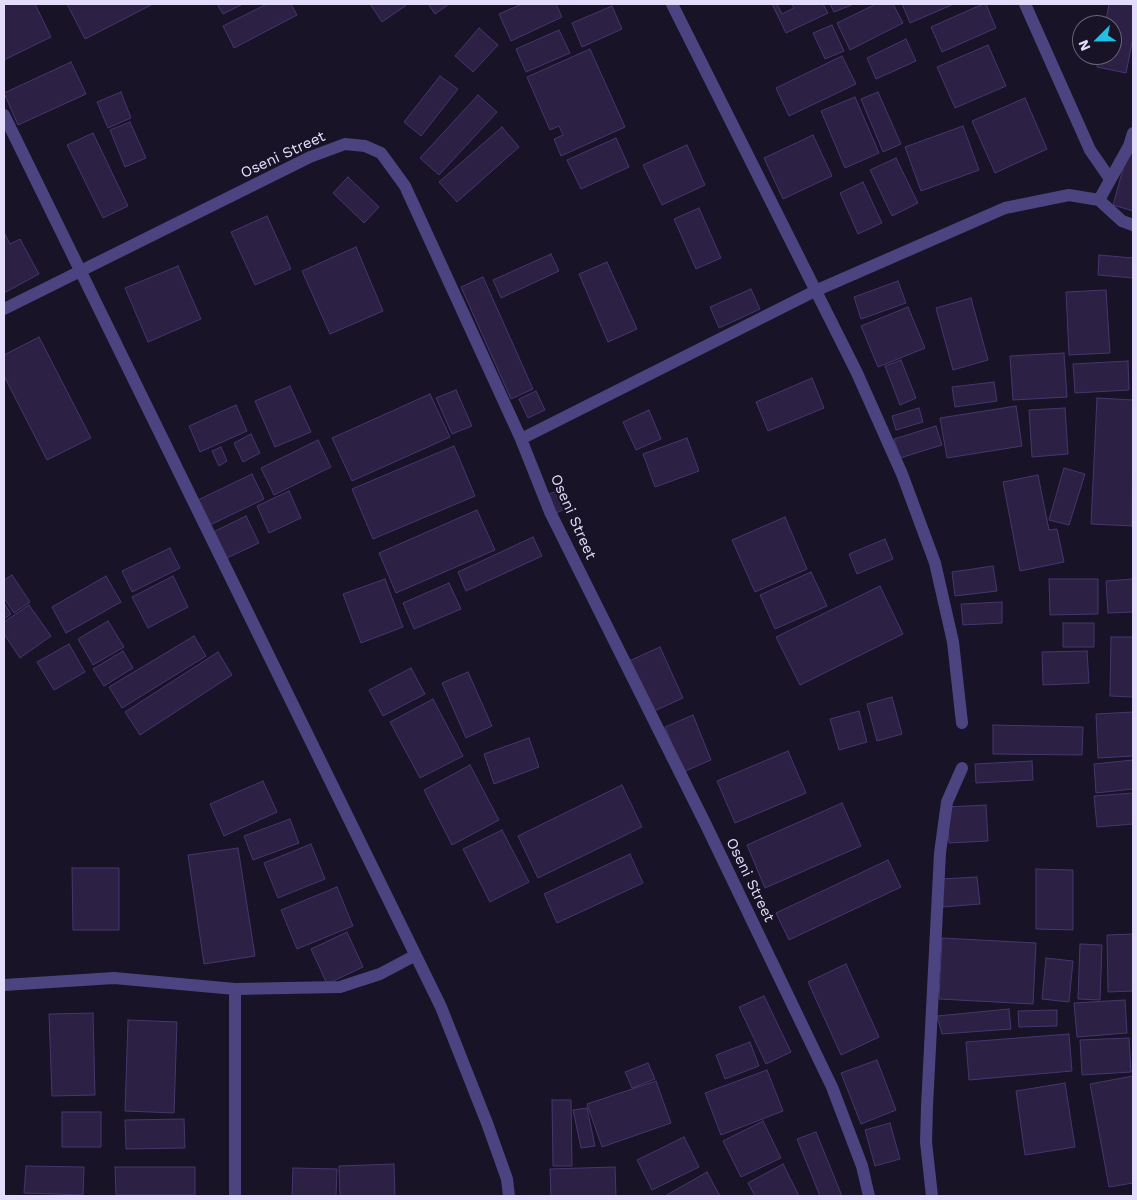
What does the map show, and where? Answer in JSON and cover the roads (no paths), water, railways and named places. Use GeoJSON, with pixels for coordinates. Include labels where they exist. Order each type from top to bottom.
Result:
{"type":"FeatureCollection","features":[{"type":"Feature","properties":{"kind":"street"},"geometry":{"type":"LineString","coordinates":[[672,4],[857,372],[902,474],[935,563],[953,642],[962,723]]}},
{"type":"Feature","properties":{"kind":"street"},"geometry":{"type":"LineString","coordinates":[[1025,4],[1090,150],[1110,179]]}},
{"type":"Feature","properties":{"kind":"street"},"geometry":{"type":"LineString","coordinates":[[4,115],[414,956],[441,1007],[487,1123],[507,1179],[509,1196]]}},
{"type":"Feature","properties":{"kind":"street"},"geometry":{"type":"LineString","coordinates":[[1099,200],[1129,146],[1133,132]]}},
{"type":"Feature","properties":{"kind":"street","name":"Oseni Street"},"geometry":{"type":"LineString","coordinates":[[4,309],[310,157],[345,144],[365,146],[381,154],[404,186],[521,439],[550,512],[706,825],[832,1087],[862,1166],[869,1196]]}},
{"type":"Feature","properties":{"kind":"street"},"geometry":{"type":"LineString","coordinates":[[521,439],[815,291],[1005,208],[1069,194],[1099,200],[1122,221],[1133,225]]}},
{"type":"Feature","properties":{"kind":"street"},"geometry":{"type":"LineString","coordinates":[[932,1196],[926,1142],[940,853],[947,802],[962,768]]}},
{"type":"Feature","properties":{"kind":"street"},"geometry":{"type":"LineString","coordinates":[[4,986],[114,978],[235,989],[340,987],[380,974],[414,956]]}},
{"type":"Feature","properties":{"kind":"street"},"geometry":{"type":"LineString","coordinates":[[235,989],[235,1196]]}}]}
